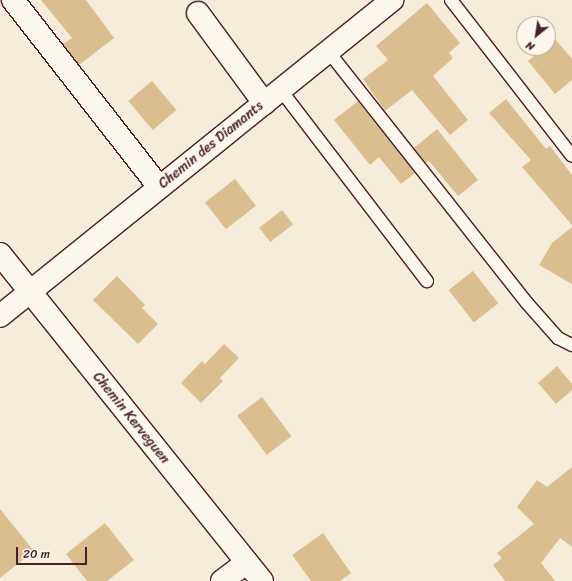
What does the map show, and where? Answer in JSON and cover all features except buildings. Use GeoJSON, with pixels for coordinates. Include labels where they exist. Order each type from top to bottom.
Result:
{"type":"FeatureCollection","features":[{"type":"Feature","properties":{"kind":"street"},"geometry":{"type":"LineString","coordinates":[[13,0],[159,187]]}},
{"type":"Feature","properties":{"kind":"street","name":"Chemin des Diamants"},"geometry":{"type":"LineString","coordinates":[[0,316],[392,0]]}},
{"type":"Feature","properties":{"kind":"street"},"geometry":{"type":"LineString","coordinates":[[198,13],[264,103]]}},
{"type":"Feature","properties":{"kind":"street","name":"Chemin Kerveguen"},"geometry":{"type":"LineString","coordinates":[[0,254],[262,581]]}},
{"type":"Feature","properties":{"kind":"street"},"geometry":{"type":"LineString","coordinates":[[222,581],[247,562]]}},
{"type":"Feature","properties":{"kind":"lane"},"geometry":{"type":"LineString","coordinates":[[451,0],[572,156]]}},
{"type":"Feature","properties":{"kind":"lane"},"geometry":{"type":"LineString","coordinates":[[328,51],[527,303],[558,338],[572,345]]}},
{"type":"Feature","properties":{"kind":"lane"},"geometry":{"type":"LineString","coordinates":[[280,89],[426,281]]}}]}
